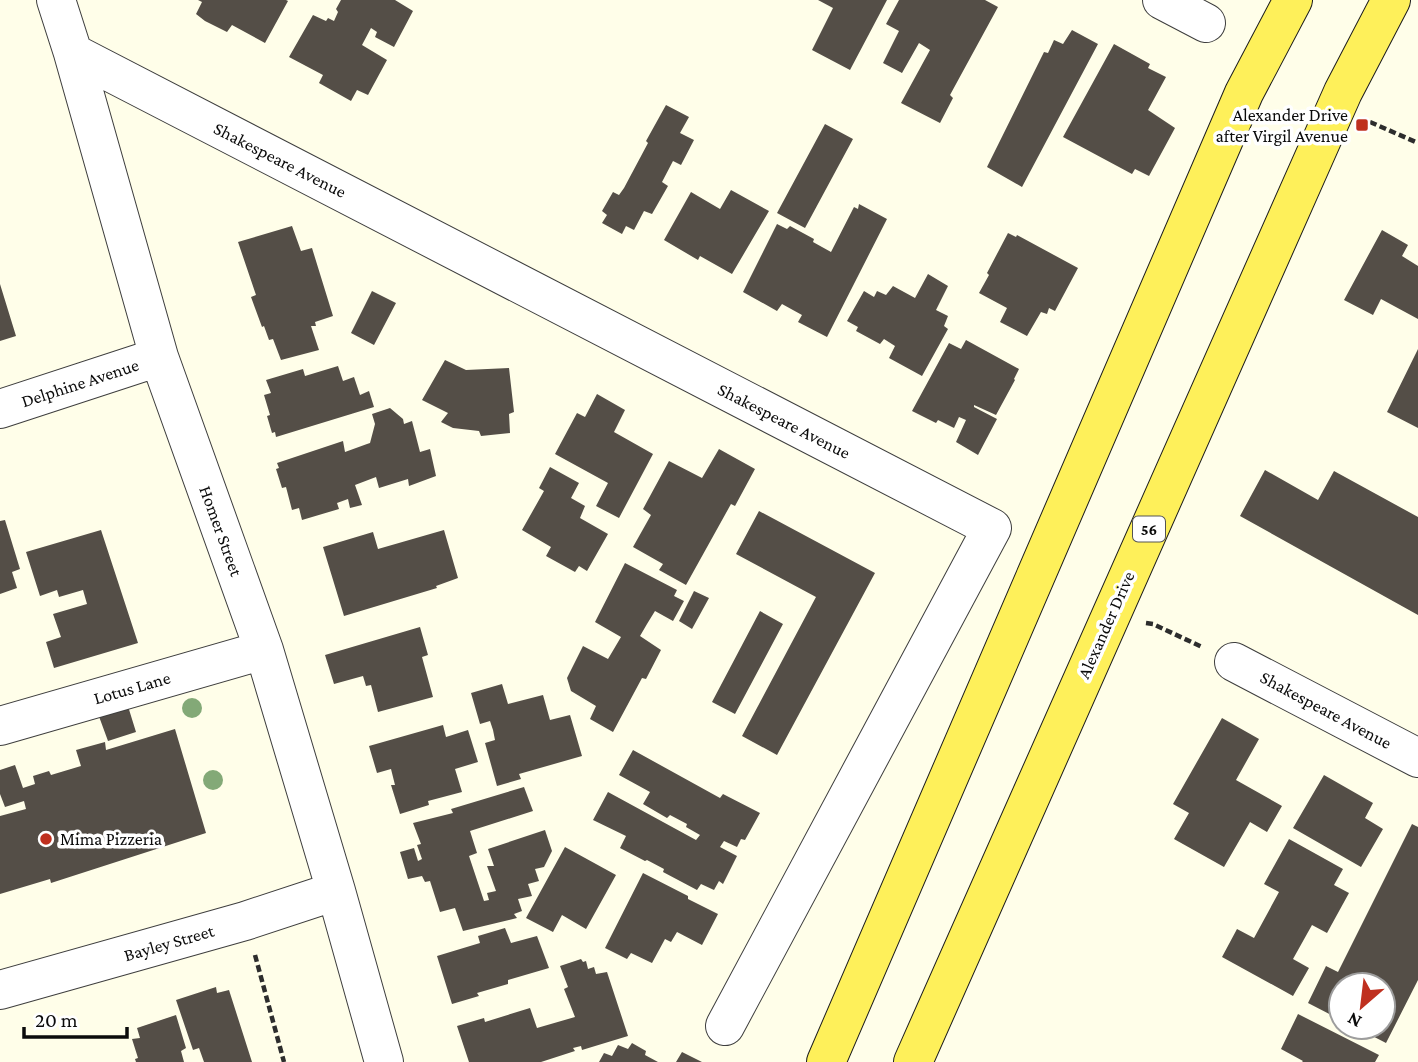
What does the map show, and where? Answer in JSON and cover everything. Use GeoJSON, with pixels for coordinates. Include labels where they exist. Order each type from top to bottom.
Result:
{"type":"FeatureCollection","features":[{"type":"Feature","properties":{"kind":"main road"},"geometry":{"type":"LineString","coordinates":[[826,1062],[1244,93],[1293,0]]}},
{"type":"Feature","properties":{"kind":"main road","name":"Alexander Drive"},"geometry":{"type":"LineString","coordinates":[[913,1062],[1343,92],[1391,0]]}},
{"type":"Feature","properties":{"kind":"street","name":"Homer Street"},"geometry":{"type":"LineString","coordinates":[[56,0],[159,357],[264,650],[337,891],[384,1062]]}},
{"type":"Feature","properties":{"kind":"street"},"geometry":{"type":"LineString","coordinates":[[1162,0],[1206,23]]}},
{"type":"Feature","properties":{"kind":"street","name":"Shakespeare Avenue"},"geometry":{"type":"LineString","coordinates":[[73,53],[992,528],[725,1026]]}},
{"type":"Feature","properties":{"kind":"street","name":"Delphine Avenue"},"geometry":{"type":"LineString","coordinates":[[0,409],[159,357]]}},
{"type":"Feature","properties":{"kind":"street","name":"Lotus Lane"},"geometry":{"type":"LineString","coordinates":[[0,726],[264,650]]}},
{"type":"Feature","properties":{"kind":"street","name":"Shakespeare Avenue"},"geometry":{"type":"LineString","coordinates":[[1234,662],[1418,758]]}},
{"type":"Feature","properties":{"kind":"street","name":"Bayley Street"},"geometry":{"type":"LineString","coordinates":[[0,990],[245,921],[337,891]]}},
{"type":"Feature","properties":{"kind":"path"},"geometry":{"type":"LineString","coordinates":[[1370,122],[1418,142]]}},
{"type":"Feature","properties":{"kind":"path"},"geometry":{"type":"LineString","coordinates":[[1153,624],[1234,662]]}},
{"type":"Feature","properties":{"kind":"path"},"geometry":{"type":"LineString","coordinates":[[245,921],[284,1062]]}},
{"type":"Feature","properties":{"kind":"building"},"geometry":{"type":"Polygon","coordinates":[[[198,0],[288,1],[265,43],[232,25],[227,32],[205,21],[196,14],[202,2],[198,0]]]}},
{"type":"Feature","properties":{"kind":"building"},"geometry":{"type":"Polygon","coordinates":[[[341,0],[395,0],[413,11],[394,47],[375,37],[377,32],[371,28],[362,45],[387,60],[368,95],[357,90],[351,101],[319,83],[323,75],[289,57],[313,15],[326,21],[328,18],[334,21],[341,0]]]}},
{"type":"Feature","properties":{"kind":"building"},"geometry":{"type":"Polygon","coordinates":[[[818,0],[887,0],[850,70],[812,50],[833,8],[818,0]]]}},
{"type":"Feature","properties":{"kind":"building"},"geometry":{"type":"Polygon","coordinates":[[[899,0],[985,0],[998,7],[950,95],[953,98],[940,123],[901,103],[930,50],[919,43],[902,73],[883,63],[899,31],[886,24],[899,0]]]}},
{"type":"Feature","properties":{"kind":"building"},"geometry":{"type":"Polygon","coordinates":[[[1072,30],[1098,44],[1022,187],[987,167],[1044,52],[1048,53],[1054,40],[1063,44],[1072,30]]]}},
{"type":"Feature","properties":{"kind":"building"},"geometry":{"type":"Polygon","coordinates":[[[1114,44],[1150,64],[1148,68],[1166,77],[1148,110],[1175,128],[1149,176],[1135,169],[1132,174],[1063,137],[1114,44]]]}},
{"type":"Feature","properties":{"kind":"building"},"geometry":{"type":"Polygon","coordinates":[[[666,105],[689,117],[680,133],[694,140],[681,165],[673,161],[662,182],[668,186],[652,214],[644,211],[634,230],[626,226],[622,234],[602,223],[607,215],[602,211],[613,192],[619,195],[624,188],[666,105]]]}},
{"type":"Feature","properties":{"kind":"building"},"geometry":{"type":"Polygon","coordinates":[[[825,124],[853,139],[805,228],[777,213],[825,124]]]}},
{"type":"Feature","properties":{"kind":"building"},"geometry":{"type":"Polygon","coordinates":[[[731,190],[769,211],[732,274],[700,256],[698,260],[664,240],[691,192],[720,209],[731,190]]]}},
{"type":"Feature","properties":{"kind":"building"},"geometry":{"type":"Polygon","coordinates":[[[859,204],[887,219],[827,337],[798,322],[802,315],[782,304],[777,311],[743,292],[777,224],[787,229],[790,226],[831,252],[854,207],[858,209],[859,204]]]}},
{"type":"Feature","properties":{"kind":"building"},"geometry":{"type":"Polygon","coordinates":[[[292,226],[301,251],[312,248],[333,316],[311,326],[319,350],[281,360],[273,339],[269,340],[264,326],[262,327],[251,297],[256,295],[238,242],[292,226]]]}},
{"type":"Feature","properties":{"kind":"building"},"geometry":{"type":"Polygon","coordinates":[[[1382,230],[1408,245],[1402,256],[1418,266],[1418,319],[1381,299],[1373,315],[1344,300],[1382,230]]]}},
{"type":"Feature","properties":{"kind":"building"},"geometry":{"type":"Polygon","coordinates":[[[1008,233],[1016,237],[1017,235],[1078,268],[1055,311],[1049,308],[1047,314],[1041,312],[1027,336],[1000,322],[1007,308],[979,293],[1008,233]]]}},
{"type":"Feature","properties":{"kind":"building"},"geometry":{"type":"Polygon","coordinates":[[[928,274],[948,286],[936,310],[948,316],[944,326],[948,329],[922,376],[889,358],[895,346],[884,339],[880,344],[856,331],[858,327],[847,321],[864,291],[874,297],[877,291],[886,295],[893,286],[915,298],[928,274]]]}},
{"type":"Feature","properties":{"kind":"building"},"geometry":{"type":"Polygon","coordinates":[[[0,284],[16,336],[0,341],[0,284]]]}},
{"type":"Feature","properties":{"kind":"building"},"geometry":{"type":"Polygon","coordinates":[[[372,291],[396,303],[374,345],[351,333],[372,291]]]}},
{"type":"Feature","properties":{"kind":"building"},"geometry":{"type":"Polygon","coordinates":[[[966,340],[1019,369],[996,415],[974,405],[997,419],[978,455],[956,442],[966,420],[959,417],[954,428],[938,420],[936,423],[912,411],[949,343],[961,349],[966,340]]]}},
{"type":"Feature","properties":{"kind":"building"},"geometry":{"type":"Polygon","coordinates":[[[1418,349],[1418,428],[1387,412],[1418,349]]]}},
{"type":"Feature","properties":{"kind":"building"},"geometry":{"type":"Polygon","coordinates":[[[445,360],[466,370],[509,368],[514,412],[509,414],[510,433],[481,436],[479,431],[453,428],[441,422],[448,413],[422,400],[445,360]]]}},
{"type":"Feature","properties":{"kind":"building"},"geometry":{"type":"Polygon","coordinates":[[[338,366],[343,381],[354,377],[360,395],[369,391],[374,407],[276,437],[275,432],[272,433],[267,416],[270,415],[264,395],[271,393],[266,380],[303,369],[305,376],[338,366]]]}},
{"type":"Feature","properties":{"kind":"building"},"geometry":{"type":"Polygon","coordinates":[[[597,394],[625,410],[614,432],[653,454],[619,518],[596,506],[608,483],[555,454],[577,413],[585,417],[597,394]]]}},
{"type":"Feature","properties":{"kind":"building"},"geometry":{"type":"Polygon","coordinates":[[[390,408],[403,419],[404,424],[412,421],[420,452],[430,449],[436,476],[409,486],[408,479],[379,488],[376,477],[355,485],[362,505],[350,508],[348,499],[337,503],[339,509],[302,520],[299,508],[292,510],[286,487],[282,488],[276,469],[279,468],[277,463],[343,441],[345,452],[370,443],[375,424],[372,414],[390,408]]]}},
{"type":"Feature","properties":{"kind":"building"},"geometry":{"type":"Polygon","coordinates":[[[719,449],[755,469],[735,506],[731,504],[686,585],[659,570],[663,564],[633,547],[651,515],[643,509],[669,461],[702,478],[719,449]]]}},
{"type":"Feature","properties":{"kind":"building"},"geometry":{"type":"Polygon","coordinates":[[[550,467],[579,483],[571,498],[585,506],[580,518],[608,534],[587,571],[579,566],[575,572],[546,556],[551,547],[522,530],[544,491],[539,488],[550,467]]]}},
{"type":"Feature","properties":{"kind":"building"},"geometry":{"type":"Polygon","coordinates":[[[1265,470],[1318,500],[1334,471],[1418,517],[1418,615],[1240,516],[1265,470]]]}},
{"type":"Feature","properties":{"kind":"building"},"geometry":{"type":"Polygon","coordinates":[[[759,511],[875,573],[777,755],[742,736],[816,597],[736,554],[759,511]]]}},
{"type":"Feature","properties":{"kind":"building"},"geometry":{"type":"Polygon","coordinates":[[[5,520],[20,569],[12,572],[17,588],[0,594],[0,521],[5,520]]]}},
{"type":"Feature","properties":{"kind":"building"},"geometry":{"type":"Polygon","coordinates":[[[101,530],[138,643],[54,668],[46,642],[61,637],[53,614],[87,604],[83,590],[59,597],[57,590],[40,596],[26,552],[101,530]]]}},
{"type":"Feature","properties":{"kind":"building"},"geometry":{"type":"Polygon","coordinates":[[[444,530],[458,578],[436,586],[437,588],[344,616],[323,547],[373,532],[378,549],[444,530]]]}},
{"type":"Feature","properties":{"kind":"building"},"geometry":{"type":"Polygon","coordinates":[[[625,563],[677,590],[674,596],[684,601],[673,621],[655,611],[640,636],[661,650],[646,679],[642,678],[613,732],[590,719],[596,706],[571,691],[567,678],[583,646],[608,659],[621,637],[595,622],[625,563]]]}},
{"type":"Feature","properties":{"kind":"building"},"geometry":{"type":"Polygon","coordinates":[[[694,591],[709,598],[692,629],[679,621],[694,591]]]}},
{"type":"Feature","properties":{"kind":"building"},"geometry":{"type":"Polygon","coordinates":[[[760,611],[783,624],[735,714],[712,702],[760,611]]]}},
{"type":"Feature","properties":{"kind":"building"},"geometry":{"type":"Polygon","coordinates":[[[420,627],[428,655],[422,657],[433,697],[378,712],[371,685],[366,686],[363,676],[334,684],[325,655],[420,627]]]}},
{"type":"Feature","properties":{"kind":"building"},"geometry":{"type":"Polygon","coordinates":[[[502,684],[508,704],[543,695],[550,720],[570,715],[582,756],[519,774],[521,779],[497,786],[485,743],[495,740],[493,730],[490,721],[480,724],[471,693],[502,684]]]}},
{"type":"Feature","properties":{"kind":"building"},"geometry":{"type":"Polygon","coordinates":[[[127,703],[136,732],[108,741],[97,711],[127,703]]]}},
{"type":"Feature","properties":{"kind":"building"},"geometry":{"type":"Polygon","coordinates":[[[1222,718],[1259,739],[1236,780],[1282,806],[1267,832],[1250,822],[1224,867],[1174,839],[1189,813],[1173,804],[1222,718]]]}},
{"type":"Feature","properties":{"kind":"building"},"geometry":{"type":"Polygon","coordinates":[[[443,725],[446,737],[468,730],[478,762],[455,769],[462,792],[428,801],[429,805],[400,814],[391,785],[395,785],[391,769],[377,773],[369,746],[443,725]]]}},
{"type":"Feature","properties":{"kind":"building"},"geometry":{"type":"Polygon","coordinates":[[[175,729],[206,833],[51,883],[50,879],[0,894],[0,816],[26,809],[24,801],[5,807],[0,794],[0,770],[15,765],[23,788],[35,784],[33,776],[49,771],[51,775],[81,766],[76,750],[105,742],[106,750],[175,729]]]}},
{"type":"Feature","properties":{"kind":"building"},"geometry":{"type":"Polygon","coordinates":[[[633,750],[720,798],[723,794],[760,813],[745,840],[741,839],[737,847],[724,841],[720,847],[737,856],[723,884],[719,881],[714,890],[701,884],[697,890],[663,872],[664,869],[620,848],[626,836],[593,820],[608,792],[696,840],[700,835],[686,827],[687,824],[670,815],[667,818],[643,804],[650,792],[619,775],[633,750]]]}},
{"type":"Feature","properties":{"kind":"building"},"geometry":{"type":"Polygon","coordinates":[[[1324,775],[1373,803],[1365,818],[1383,829],[1361,867],[1293,828],[1324,775]]]}},
{"type":"Feature","properties":{"kind":"building"},"geometry":{"type":"Polygon","coordinates":[[[524,787],[533,811],[470,831],[477,853],[469,856],[484,901],[489,900],[487,893],[496,891],[487,866],[494,866],[488,849],[545,830],[552,851],[544,867],[535,869],[539,881],[528,884],[532,896],[518,899],[522,911],[514,914],[517,918],[463,931],[455,908],[440,912],[430,881],[425,882],[422,876],[408,879],[400,852],[414,848],[418,861],[422,859],[417,845],[421,844],[413,823],[453,813],[451,809],[524,787]]]}},
{"type":"Feature","properties":{"kind":"building"},"geometry":{"type":"Polygon","coordinates":[[[1412,824],[1418,827],[1418,980],[1397,1021],[1397,971],[1338,971],[1412,824]]]}},
{"type":"Feature","properties":{"kind":"building"},"geometry":{"type":"Polygon","coordinates":[[[1289,839],[1343,869],[1334,885],[1349,893],[1327,933],[1312,925],[1293,959],[1309,968],[1293,996],[1222,957],[1237,929],[1254,938],[1279,892],[1264,884],[1289,839]]]}},
{"type":"Feature","properties":{"kind":"building"},"geometry":{"type":"Polygon","coordinates":[[[565,847],[616,875],[586,929],[562,915],[553,932],[526,918],[565,847]]]}},
{"type":"Feature","properties":{"kind":"building"},"geometry":{"type":"Polygon","coordinates":[[[643,873],[718,914],[702,945],[677,932],[671,942],[665,939],[652,963],[631,953],[627,959],[605,948],[643,873]]]}},
{"type":"Feature","properties":{"kind":"building"},"geometry":{"type":"Polygon","coordinates":[[[505,928],[511,943],[537,936],[549,968],[508,980],[508,984],[452,1004],[437,956],[480,943],[478,936],[505,928]]]}},
{"type":"Feature","properties":{"kind":"building"},"geometry":{"type":"Polygon","coordinates":[[[581,959],[586,961],[588,969],[594,967],[596,974],[607,972],[628,1036],[582,1050],[581,1046],[573,1048],[575,1051],[541,1062],[469,1062],[457,1026],[484,1018],[485,1022],[530,1008],[537,1028],[575,1017],[564,989],[568,987],[560,966],[581,959]]]}},
{"type":"Feature","properties":{"kind":"building"},"geometry":{"type":"Polygon","coordinates":[[[1326,966],[1336,971],[1327,971],[1327,1013],[1308,1003],[1326,966]]]}},
{"type":"Feature","properties":{"kind":"building"},"geometry":{"type":"Polygon","coordinates":[[[216,987],[217,993],[229,990],[252,1062],[204,1062],[199,1048],[193,1050],[176,1000],[216,987]]]}},
{"type":"Feature","properties":{"kind":"building"},"geometry":{"type":"Polygon","coordinates":[[[1298,1014],[1327,1029],[1327,1041],[1351,1041],[1379,1055],[1375,1062],[1302,1062],[1281,1049],[1298,1014]]]}},
{"type":"Feature","properties":{"kind":"building"},"geometry":{"type":"Polygon","coordinates":[[[176,1015],[186,1048],[181,1051],[184,1062],[136,1062],[135,1059],[138,1058],[132,1039],[140,1038],[137,1028],[176,1015]]]}},
{"type":"Feature","properties":{"kind":"building"},"geometry":{"type":"Polygon","coordinates":[[[632,1043],[658,1062],[599,1062],[604,1053],[612,1056],[618,1045],[628,1049],[632,1043]]]}},
{"type":"Feature","properties":{"kind":"building"},"geometry":{"type":"Polygon","coordinates":[[[682,1052],[702,1062],[676,1062],[682,1052]]]}},
{"type":"Feature","properties":{"kind":"place","name":"Alexander Drive after Virgil Avenue"},"geometry":{"type":"Point","coordinates":[1362,125]}},
{"type":"Feature","properties":{"kind":"place","name":"Mima Pizzeria"},"geometry":{"type":"Point","coordinates":[46,839]}}]}
